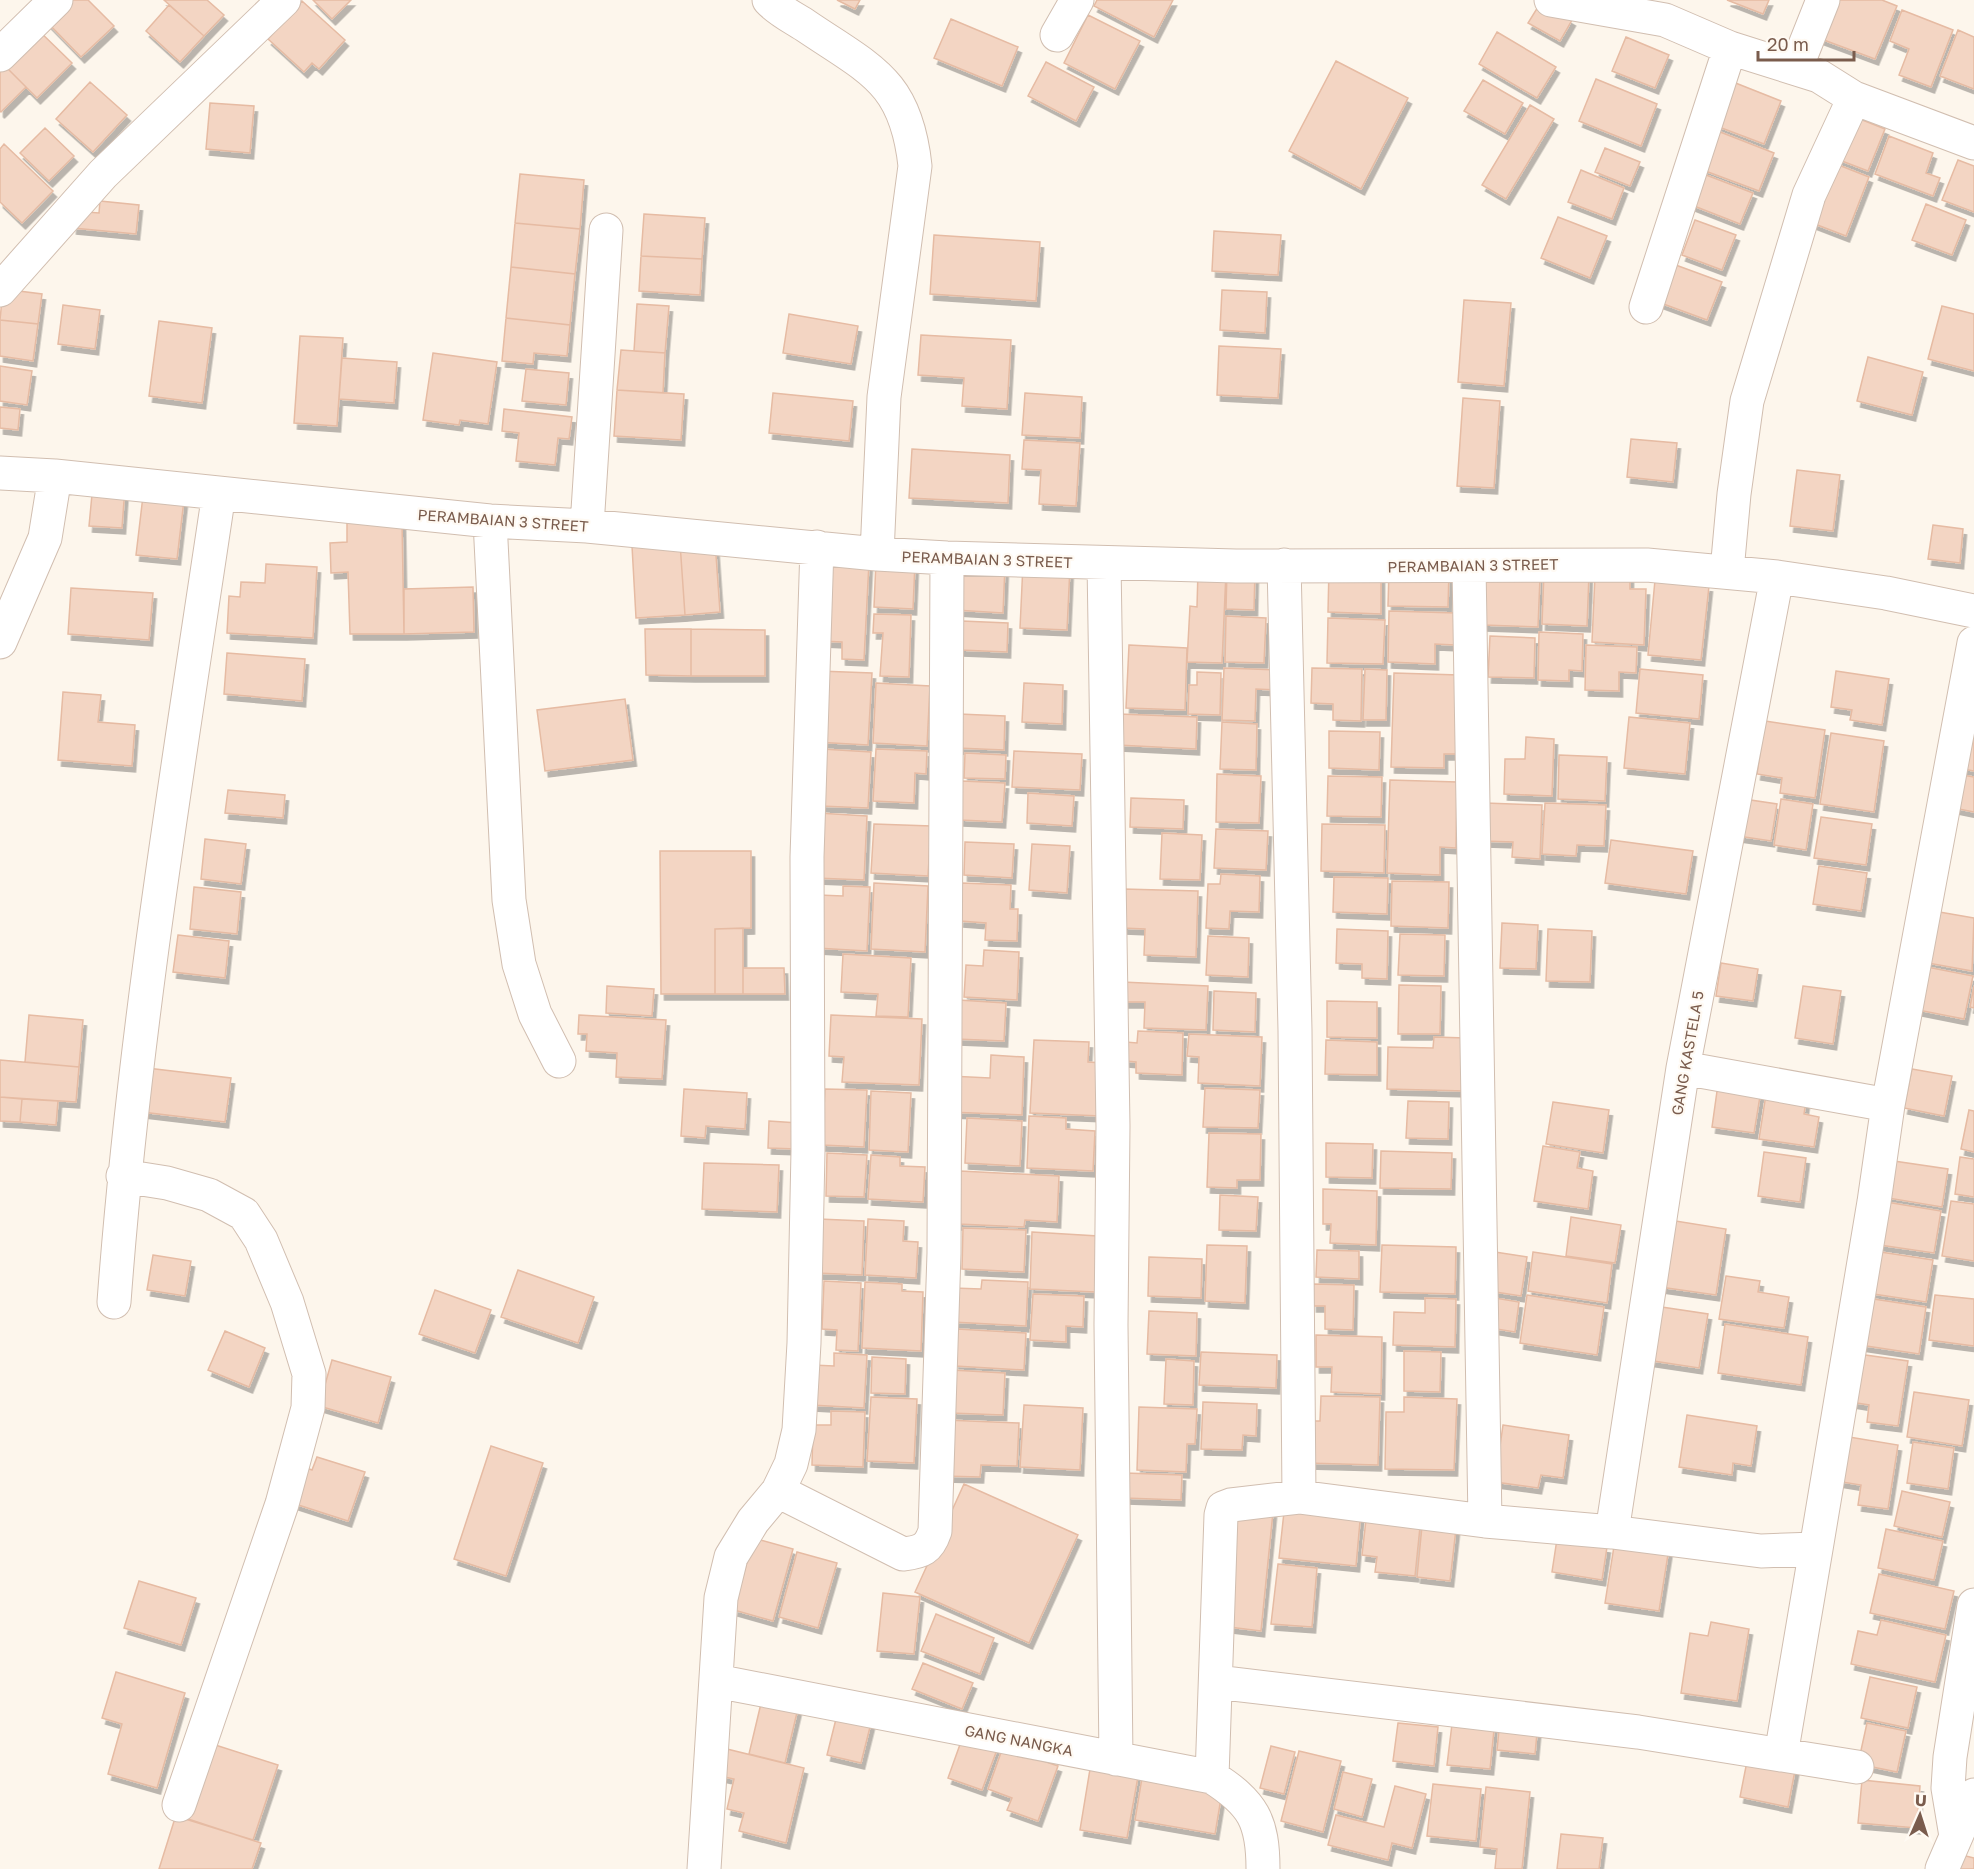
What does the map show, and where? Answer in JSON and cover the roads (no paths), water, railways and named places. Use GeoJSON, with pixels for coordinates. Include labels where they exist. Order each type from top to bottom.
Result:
{"type":"FeatureCollection","features":[{"type":"Feature","properties":{"kind":"street"},"geometry":{"type":"LineString","coordinates":[[0,55],[56,0]]}},
{"type":"Feature","properties":{"kind":"street"},"geometry":{"type":"LineString","coordinates":[[0,290],[103,174],[284,0]]}},
{"type":"Feature","properties":{"kind":"street"},"geometry":{"type":"LineString","coordinates":[[768,0],[878,74],[896,95],[907,118],[912,141],[915,166],[884,397],[877,554]]}},
{"type":"Feature","properties":{"kind":"street"},"geometry":{"type":"LineString","coordinates":[[1057,35],[1077,0]]}},
{"type":"Feature","properties":{"kind":"street"},"geometry":{"type":"LineString","coordinates":[[1551,0],[1641,7],[1730,48],[1819,76],[1854,98],[1974,143]]}},
{"type":"Feature","properties":{"kind":"street"},"geometry":{"type":"LineString","coordinates":[[1796,68],[1823,0]]}},
{"type":"Feature","properties":{"kind":"street"},"geometry":{"type":"LineString","coordinates":[[1646,307],[1730,48]]}},
{"type":"Feature","properties":{"kind":"street"},"geometry":{"type":"LineString","coordinates":[[1727,571],[1734,494],[1747,401],[1809,195],[1854,98]]}},
{"type":"Feature","properties":{"kind":"street"},"geometry":{"type":"LineString","coordinates":[[587,526],[606,230]]}},
{"type":"Feature","properties":{"kind":"street","name":"PERAMBAIAN 3 STREET"},"geometry":{"type":"LineString","coordinates":[[0,473],[55,476],[490,521],[587,526],[877,554],[947,558],[1284,565],[1469,566],[1582,563],[1727,571],[1886,593],[1974,611]]}},
{"type":"Feature","properties":{"kind":"street"},"geometry":{"type":"LineString","coordinates":[[0,642],[45,538],[55,476]]}},
{"type":"Feature","properties":{"kind":"street"},"geometry":{"type":"LineString","coordinates":[[114,1302],[123,1176],[151,947],[219,493]]}},
{"type":"Feature","properties":{"kind":"street"},"geometry":{"type":"LineString","coordinates":[[490,521],[509,900],[523,974],[535,1014],[560,1061]]}},
{"type":"Feature","properties":{"kind":"street"},"geometry":{"type":"LineString","coordinates":[[704,1869],[725,1575],[740,1541],[778,1491],[791,1464],[799,1430],[804,1343],[808,1151],[807,857],[817,547]]}},
{"type":"Feature","properties":{"kind":"street"},"geometry":{"type":"LineString","coordinates":[[778,1491],[903,1554],[924,1551],[931,1544],[935,1532],[944,1253],[947,558]]}},
{"type":"Feature","properties":{"kind":"street"},"geometry":{"type":"LineString","coordinates":[[1104,563],[1113,1126],[1111,1337],[1116,1759]]}},
{"type":"Feature","properties":{"kind":"street"},"geometry":{"type":"LineString","coordinates":[[1284,565],[1294,1018],[1299,1497]]}},
{"type":"Feature","properties":{"kind":"street"},"geometry":{"type":"LineString","coordinates":[[1469,566],[1485,1521]]}},
{"type":"Feature","properties":{"kind":"street","name":"GANG KASTELA 5"},"geometry":{"type":"LineString","coordinates":[[1612,1532],[1683,1068],[1777,577]]}},
{"type":"Feature","properties":{"kind":"street"},"geometry":{"type":"LineString","coordinates":[[1781,1755],[1875,1203],[1888,1105],[1974,643]]}},
{"type":"Feature","properties":{"kind":"street"},"geometry":{"type":"LineString","coordinates":[[1683,1068],[1888,1105]]}},
{"type":"Feature","properties":{"kind":"street"},"geometry":{"type":"LineString","coordinates":[[123,1176],[167,1183],[209,1195],[244,1214],[261,1240],[287,1302],[309,1374],[308,1408],[282,1504],[179,1806]]}},
{"type":"Feature","properties":{"kind":"street"},"geometry":{"type":"LineString","coordinates":[[1212,1777],[1223,1508],[1231,1505],[1299,1497],[1485,1521],[1612,1532],[1761,1551],[1816,1548]]}},
{"type":"Feature","properties":{"kind":"street"},"geometry":{"type":"LineString","coordinates":[[1956,1836],[1948,1788],[1950,1757],[1974,1605]]}},
{"type":"Feature","properties":{"kind":"street","name":"GANG NANGKA"},"geometry":{"type":"LineString","coordinates":[[716,1681],[1212,1777],[1249,1805],[1260,1828],[1263,1869]]}},
{"type":"Feature","properties":{"kind":"street"},"geometry":{"type":"LineString","coordinates":[[1216,1682],[1638,1732],[1857,1767]]}},
{"type":"Feature","properties":{"kind":"street"},"geometry":{"type":"LineString","coordinates":[[1942,1869],[1974,1795]]}}]}
